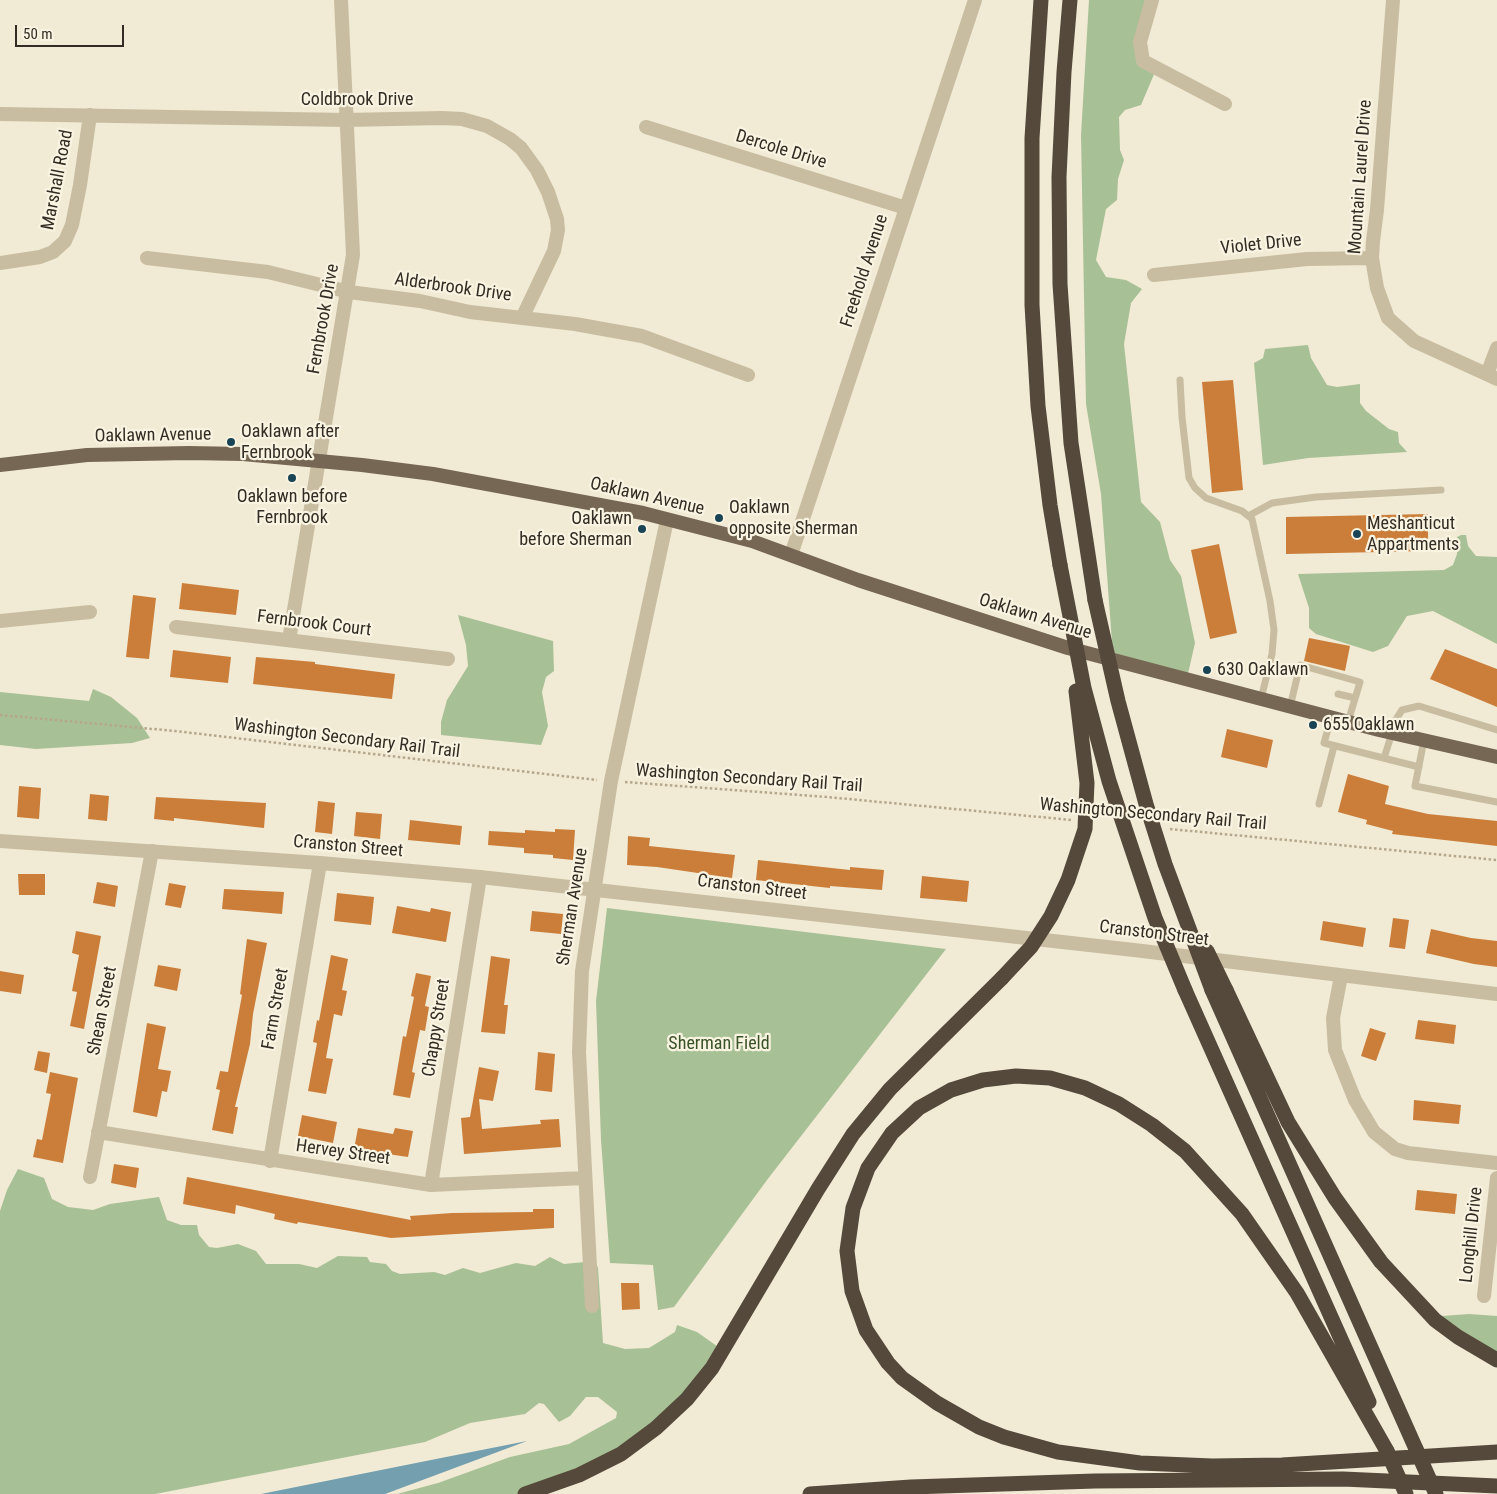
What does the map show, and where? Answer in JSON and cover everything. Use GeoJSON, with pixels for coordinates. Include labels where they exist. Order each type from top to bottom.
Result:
{"type":"FeatureCollection","features":[{"type":"Feature","properties":{"kind":"highway"},"geometry":{"type":"LineString","coordinates":[[1041,0],[1032,138],[1032,304],[1038,406],[1050,505],[1084,688],[1108,781],[1149,902],[1185,990],[1376,1418],[1386,1451]]}},
{"type":"Feature","properties":{"kind":"highway"},"geometry":{"type":"LineString","coordinates":[[1070,0],[1060,160],[1060,284],[1071,443],[1095,600],[1132,755],[1165,864],[1436,1494]]}},
{"type":"Feature","properties":{"kind":"highway"},"geometry":{"type":"LineString","coordinates":[[525,1494],[579,1476],[621,1454],[656,1428],[686,1399],[712,1368],[818,1189],[853,1134],[890,1089],[1031,947],[1051,916],[1074,863],[1087,816],[1084,744],[1060,565]]}},
{"type":"Feature","properties":{"kind":"highway"},"geometry":{"type":"LineString","coordinates":[[1219,990],[1288,1122],[1335,1198],[1381,1262],[1436,1320],[1458,1338],[1497,1360]]}},
{"type":"Feature","properties":{"kind":"highway"},"geometry":{"type":"LineString","coordinates":[[1406,1494],[1386,1451],[1294,1287],[1242,1214],[1185,1151],[1152,1125],[1118,1104],[1085,1088],[1050,1078],[1016,1076],[983,1080],[952,1090],[920,1108],[892,1133],[868,1168],[853,1208],[847,1251],[852,1291],[866,1330],[888,1364],[902,1378],[937,1403],[979,1427],[1004,1437],[1058,1452],[1140,1463],[1212,1466],[1282,1465],[1497,1452]]}},
{"type":"Feature","properties":{"kind":"highway"},"geometry":{"type":"LineString","coordinates":[[810,1494],[911,1487],[1095,1481],[1342,1479],[1444,1474],[1497,1477]]}},
{"type":"Feature","properties":{"kind":"highway"},"geometry":{"type":"LineString","coordinates":[[1342,1479],[1497,1486]]}},
{"type":"Feature","properties":{"kind":"main road","name":"Oaklawn Avenue"},"geometry":{"type":"LineString","coordinates":[[0,465],[61,457],[138,453],[243,454],[318,460],[432,474],[611,507],[752,541],[995,626],[1148,670],[1331,718],[1497,757]]}},
{"type":"Feature","properties":{"kind":"street","name":"Fernbrook Drive"},"geometry":{"type":"LineString","coordinates":[[289,640],[354,255],[341,0]]}},
{"type":"Feature","properties":{"kind":"street","name":"Freehold Avenue"},"geometry":{"type":"LineString","coordinates":[[791,555],[975,0]]}},
{"type":"Feature","properties":{"kind":"street"},"geometry":{"type":"LineString","coordinates":[[1152,0],[1140,42],[1144,61],[1225,104]]}},
{"type":"Feature","properties":{"kind":"street","name":"Mountain Laurel Drive"},"geometry":{"type":"LineString","coordinates":[[1393,0],[1372,258],[1377,288],[1383,309],[1396,327],[1414,341],[1492,376]]}},
{"type":"Feature","properties":{"kind":"street","name":"Coldbrook Drive"},"geometry":{"type":"LineString","coordinates":[[0,114],[346,120],[462,119],[498,131],[521,148],[537,170],[548,192],[557,219],[558,230],[554,251],[524,316]]}},
{"type":"Feature","properties":{"kind":"street","name":"Marshall Road"},"geometry":{"type":"LineString","coordinates":[[0,263],[47,255],[61,247],[65,241],[72,225],[90,115]]}},
{"type":"Feature","properties":{"kind":"street","name":"Dercole Drive"},"geometry":{"type":"LineString","coordinates":[[646,127],[906,208]]}},
{"type":"Feature","properties":{"kind":"street","name":"Alderbrook Drive"},"geometry":{"type":"LineString","coordinates":[[147,258],[268,272],[349,292],[420,301],[470,312],[524,316],[642,336],[748,375]]}},
{"type":"Feature","properties":{"kind":"street","name":"Violet Drive"},"geometry":{"type":"LineString","coordinates":[[1154,275],[1307,259],[1372,258]]}},
{"type":"Feature","properties":{"kind":"street"},"geometry":{"type":"LineString","coordinates":[[1492,376],[1497,348]]}},
{"type":"Feature","properties":{"kind":"street","name":"Sherman Avenue"},"geometry":{"type":"LineString","coordinates":[[592,1306],[579,1052],[582,971],[611,782],[667,520]]}},
{"type":"Feature","properties":{"kind":"street"},"geometry":{"type":"LineString","coordinates":[[0,621],[90,612]]}},
{"type":"Feature","properties":{"kind":"street","name":"Fernbrook Court"},"geometry":{"type":"LineString","coordinates":[[176,628],[448,659]]}},
{"type":"Feature","properties":{"kind":"street","name":"Cranston Street"},"geometry":{"type":"LineString","coordinates":[[0,841],[320,863],[480,877],[1134,950],[1497,994]]}},
{"type":"Feature","properties":{"kind":"street","name":"Shean Street"},"geometry":{"type":"LineString","coordinates":[[90,1177],[152,851]]}},
{"type":"Feature","properties":{"kind":"street","name":"Farm Street"},"geometry":{"type":"LineString","coordinates":[[270,1161],[320,863]]}},
{"type":"Feature","properties":{"kind":"street","name":"Chappy Street"},"geometry":{"type":"LineString","coordinates":[[431,1185],[480,877]]}},
{"type":"Feature","properties":{"kind":"street"},"geometry":{"type":"LineString","coordinates":[[1341,976],[1333,1018],[1335,1050],[1341,1070],[1355,1100],[1374,1132],[1395,1149],[1497,1164]]}},
{"type":"Feature","properties":{"kind":"street","name":"Hervey Street"},"geometry":{"type":"LineString","coordinates":[[98,1132],[270,1161],[431,1185],[584,1178]]}},
{"type":"Feature","properties":{"kind":"street","name":"Longhill Drive"},"geometry":{"type":"LineString","coordinates":[[1484,1296],[1497,1178]]}},
{"type":"Feature","properties":{"kind":"lane"},"geometry":{"type":"LineString","coordinates":[[1180,380],[1189,478],[1195,488],[1206,498],[1250,515],[1272,503],[1316,497],[1441,490]]}},
{"type":"Feature","properties":{"kind":"lane"},"geometry":{"type":"LineString","coordinates":[[1250,515],[1270,601],[1274,630],[1272,654],[1261,700]]}},
{"type":"Feature","properties":{"kind":"lane"},"geometry":{"type":"LineString","coordinates":[[1290,707],[1298,685],[1300,664],[1360,682],[1348,722]]}},
{"type":"Feature","properties":{"kind":"lane"},"geometry":{"type":"LineString","coordinates":[[1338,694],[1354,698]]}},
{"type":"Feature","properties":{"kind":"lane"},"geometry":{"type":"LineString","coordinates":[[1384,758],[1390,732],[1402,710],[1419,706],[1497,730]]}},
{"type":"Feature","properties":{"kind":"lane"},"geometry":{"type":"LineString","coordinates":[[1331,718],[1324,743],[1419,767]]}},
{"type":"Feature","properties":{"kind":"lane"},"geometry":{"type":"LineString","coordinates":[[1424,740],[1416,786],[1497,802]]}},
{"type":"Feature","properties":{"kind":"lane"},"geometry":{"type":"LineString","coordinates":[[1319,804],[1334,746]]}},
{"type":"Feature","properties":{"kind":"path","name":"Washington Secondary Rail Trail"},"geometry":{"type":"LineString","coordinates":[[0,715],[175,731],[611,782],[827,796],[1082,821]]}},
{"type":"Feature","properties":{"kind":"path","name":"Washington Secondary Rail Trail"},"geometry":{"type":"LineString","coordinates":[[1160,828],[1497,860]]}},
{"type":"Feature","properties":{"kind":"green space"},"geometry":{"type":"Polygon","coordinates":[[[1089,0],[1151,0],[1140,40],[1155,72],[1141,105],[1125,110],[1119,117],[1120,150],[1124,160],[1118,179],[1117,200],[1106,209],[1096,260],[1106,277],[1126,280],[1142,289],[1131,303],[1124,344],[1141,502],[1160,522],[1170,560],[1181,576],[1195,643],[1187,678],[1116,662],[1112,642],[1101,494],[1086,404],[1081,135],[1089,0]]]}},
{"type":"Feature","properties":{"kind":"green space"},"geometry":{"type":"Polygon","coordinates":[[[1308,345],[1311,358],[1327,385],[1337,387],[1360,384],[1360,403],[1366,411],[1389,429],[1398,432],[1399,443],[1407,452],[1308,458],[1263,465],[1254,363],[1263,358],[1265,349],[1308,345]]]}},
{"type":"Feature","properties":{"kind":"green space"},"geometry":{"type":"Polygon","coordinates":[[[1466,535],[1468,546],[1476,556],[1497,557],[1497,644],[1433,611],[1407,616],[1388,646],[1373,652],[1316,634],[1309,628],[1309,608],[1298,574],[1444,570],[1453,565],[1457,554],[1457,537],[1466,535]]]}},
{"type":"Feature","properties":{"kind":"green space"},"geometry":{"type":"Polygon","coordinates":[[[458,615],[553,641],[554,671],[546,677],[542,692],[548,726],[541,745],[441,735],[441,722],[447,700],[468,666],[466,645],[458,615]]]}},
{"type":"Feature","properties":{"kind":"green space"},"geometry":{"type":"Polygon","coordinates":[[[93,689],[111,697],[137,718],[150,738],[132,743],[36,749],[0,745],[0,692],[89,701],[93,689]]]}},
{"type":"Feature","properties":{"kind":"green space","name":"Sherman Field"},"geometry":{"type":"Polygon","coordinates":[[[607,908],[946,949],[767,1180],[674,1307],[658,1310],[653,1265],[610,1263],[601,1140],[596,1001],[607,908]]]}},
{"type":"Feature","properties":{"kind":"green space"},"geometry":{"type":"Polygon","coordinates":[[[18,1169],[44,1178],[52,1199],[68,1207],[93,1210],[110,1204],[159,1197],[167,1220],[181,1225],[197,1225],[199,1235],[209,1247],[217,1248],[238,1244],[256,1251],[266,1264],[299,1264],[317,1268],[338,1256],[367,1257],[370,1262],[386,1264],[392,1271],[400,1274],[434,1272],[445,1275],[463,1268],[480,1273],[516,1263],[535,1266],[550,1257],[564,1264],[595,1261],[598,1268],[603,1343],[625,1349],[649,1348],[675,1332],[677,1325],[697,1332],[721,1349],[645,1439],[524,1494],[397,1494],[438,1483],[510,1457],[569,1444],[616,1418],[617,1412],[598,1397],[586,1397],[570,1416],[559,1422],[544,1404],[539,1403],[525,1414],[470,1423],[425,1442],[155,1494],[0,1494],[0,1211],[7,1190],[18,1169]]]}},
{"type":"Feature","properties":{"kind":"green space"},"geometry":{"type":"Polygon","coordinates":[[[1469,1314],[1497,1316],[1497,1356],[1464,1336],[1442,1316],[1469,1314]]]}},
{"type":"Feature","properties":{"kind":"water"},"geometry":{"type":"Polygon","coordinates":[[[527,1441],[385,1494],[261,1494],[426,1461],[527,1441]]]}},
{"type":"Feature","properties":{"kind":"building"},"geometry":{"type":"Polygon","coordinates":[[[1233,380],[1243,490],[1212,493],[1202,382],[1233,380]]]}},
{"type":"Feature","properties":{"kind":"building","name":"Meshanticut Appartments"},"geometry":{"type":"Polygon","coordinates":[[[1428,514],[1428,551],[1286,554],[1286,517],[1428,514]]]}},
{"type":"Feature","properties":{"kind":"building"},"geometry":{"type":"Polygon","coordinates":[[[1219,544],[1237,633],[1210,639],[1191,550],[1219,544]]]}},
{"type":"Feature","properties":{"kind":"building"},"geometry":{"type":"Polygon","coordinates":[[[182,583],[239,590],[236,615],[179,609],[182,583]]]}},
{"type":"Feature","properties":{"kind":"building"},"geometry":{"type":"Polygon","coordinates":[[[133,595],[156,598],[149,659],[126,657],[133,595]]]}},
{"type":"Feature","properties":{"kind":"building"},"geometry":{"type":"Polygon","coordinates":[[[1309,638],[1350,646],[1345,671],[1304,661],[1309,638]]]}},
{"type":"Feature","properties":{"kind":"building"},"geometry":{"type":"Polygon","coordinates":[[[1445,649],[1497,669],[1497,707],[1430,679],[1445,649]]]}},
{"type":"Feature","properties":{"kind":"building"},"geometry":{"type":"Polygon","coordinates":[[[173,650],[231,657],[228,683],[170,677],[173,650]]]}},
{"type":"Feature","properties":{"kind":"building"},"geometry":{"type":"Polygon","coordinates":[[[256,657],[315,662],[315,664],[395,674],[392,699],[253,684],[256,657]]]}},
{"type":"Feature","properties":{"kind":"building"},"geometry":{"type":"Polygon","coordinates":[[[1227,729],[1273,740],[1267,768],[1221,757],[1227,729]]]}},
{"type":"Feature","properties":{"kind":"building"},"geometry":{"type":"Polygon","coordinates":[[[1348,774],[1389,786],[1385,804],[1428,814],[1497,821],[1497,846],[1392,834],[1393,831],[1366,824],[1367,820],[1338,812],[1348,774]]]}},
{"type":"Feature","properties":{"kind":"building"},"geometry":{"type":"Polygon","coordinates":[[[19,786],[41,788],[39,819],[17,817],[19,786]]]}},
{"type":"Feature","properties":{"kind":"building"},"geometry":{"type":"Polygon","coordinates":[[[90,794],[109,796],[107,821],[88,819],[90,794]]]}},
{"type":"Feature","properties":{"kind":"building"},"geometry":{"type":"Polygon","coordinates":[[[156,797],[266,803],[264,828],[174,818],[174,821],[154,819],[156,797]]]}},
{"type":"Feature","properties":{"kind":"building"},"geometry":{"type":"Polygon","coordinates":[[[318,801],[335,803],[332,834],[315,832],[318,801]]]}},
{"type":"Feature","properties":{"kind":"building"},"geometry":{"type":"Polygon","coordinates":[[[356,812],[382,814],[380,839],[354,836],[356,812]]]}},
{"type":"Feature","properties":{"kind":"building"},"geometry":{"type":"Polygon","coordinates":[[[410,820],[462,826],[460,845],[408,840],[410,820]]]}},
{"type":"Feature","properties":{"kind":"building"},"geometry":{"type":"Polygon","coordinates":[[[555,829],[575,830],[573,860],[553,858],[553,855],[524,853],[524,848],[488,845],[489,831],[525,833],[525,830],[555,832],[555,829]]]}},
{"type":"Feature","properties":{"kind":"building"},"geometry":{"type":"Polygon","coordinates":[[[628,836],[650,838],[649,846],[735,855],[732,878],[657,867],[627,865],[628,836]]]}},
{"type":"Feature","properties":{"kind":"building"},"geometry":{"type":"Polygon","coordinates":[[[758,860],[850,870],[850,867],[884,870],[882,890],[830,886],[830,888],[756,880],[758,860]]]}},
{"type":"Feature","properties":{"kind":"building"},"geometry":{"type":"Polygon","coordinates":[[[18,874],[45,874],[45,895],[19,895],[18,874]]]}},
{"type":"Feature","properties":{"kind":"building"},"geometry":{"type":"Polygon","coordinates":[[[922,876],[969,881],[967,902],[920,898],[922,876]]]}},
{"type":"Feature","properties":{"kind":"building"},"geometry":{"type":"Polygon","coordinates":[[[97,882],[118,886],[115,907],[93,903],[97,882]]]}},
{"type":"Feature","properties":{"kind":"building"},"geometry":{"type":"Polygon","coordinates":[[[169,883],[186,886],[181,908],[165,905],[169,883]]]}},
{"type":"Feature","properties":{"kind":"building"},"geometry":{"type":"Polygon","coordinates":[[[224,889],[284,892],[282,914],[222,909],[224,889]]]}},
{"type":"Feature","properties":{"kind":"building"},"geometry":{"type":"Polygon","coordinates":[[[337,893],[374,897],[371,925],[334,921],[337,893]]]}},
{"type":"Feature","properties":{"kind":"building"},"geometry":{"type":"Polygon","coordinates":[[[397,906],[430,912],[431,908],[451,912],[446,942],[392,933],[397,906]]]}},
{"type":"Feature","properties":{"kind":"building"},"geometry":{"type":"Polygon","coordinates":[[[532,911],[563,914],[561,934],[530,931],[532,911]]]}},
{"type":"Feature","properties":{"kind":"building"},"geometry":{"type":"Polygon","coordinates":[[[1393,918],[1409,920],[1405,949],[1389,947],[1393,918]]]}},
{"type":"Feature","properties":{"kind":"building"},"geometry":{"type":"Polygon","coordinates":[[[1323,921],[1366,928],[1363,947],[1320,940],[1323,921]]]}},
{"type":"Feature","properties":{"kind":"building"},"geometry":{"type":"Polygon","coordinates":[[[1431,929],[1471,938],[1497,941],[1497,967],[1474,964],[1426,953],[1431,929]]]}},
{"type":"Feature","properties":{"kind":"building"},"geometry":{"type":"Polygon","coordinates":[[[76,931],[101,936],[84,1029],[70,1026],[77,992],[72,991],[79,955],[72,953],[76,931]]]}},
{"type":"Feature","properties":{"kind":"building"},"geometry":{"type":"Polygon","coordinates":[[[247,939],[267,943],[253,1014],[250,1044],[235,1107],[238,1107],[233,1134],[212,1130],[220,1090],[216,1089],[220,1071],[228,1072],[242,995],[240,994],[247,939]]]}},
{"type":"Feature","properties":{"kind":"building"},"geometry":{"type":"Polygon","coordinates":[[[331,955],[348,959],[342,990],[347,991],[342,1016],[334,1014],[326,1058],[333,1059],[326,1094],[308,1091],[317,1043],[313,1042],[317,1020],[319,1021],[331,955]]]}},
{"type":"Feature","properties":{"kind":"building"},"geometry":{"type":"Polygon","coordinates":[[[491,956],[510,959],[504,1005],[508,1005],[505,1034],[481,1032],[491,956]]]}},
{"type":"Feature","properties":{"kind":"building"},"geometry":{"type":"Polygon","coordinates":[[[158,965],[181,969],[177,991],[154,986],[158,965]]]}},
{"type":"Feature","properties":{"kind":"building"},"geometry":{"type":"Polygon","coordinates":[[[0,971],[24,975],[21,994],[0,991],[0,971]]]}},
{"type":"Feature","properties":{"kind":"building"},"geometry":{"type":"Polygon","coordinates":[[[416,973],[431,976],[425,1006],[429,1007],[425,1031],[420,1030],[412,1072],[415,1073],[410,1098],[393,1095],[403,1036],[406,1037],[414,997],[411,996],[416,973]]]}},
{"type":"Feature","properties":{"kind":"building"},"geometry":{"type":"Polygon","coordinates":[[[1418,1020],[1456,1025],[1454,1044],[1415,1039],[1418,1020]]]}},
{"type":"Feature","properties":{"kind":"building"},"geometry":{"type":"Polygon","coordinates":[[[147,1023],[166,1027],[158,1069],[171,1071],[167,1092],[162,1091],[157,1117],[133,1112],[147,1023]]]}},
{"type":"Feature","properties":{"kind":"building"},"geometry":{"type":"Polygon","coordinates":[[[1370,1028],[1386,1033],[1376,1061],[1361,1056],[1370,1028]]]}},
{"type":"Feature","properties":{"kind":"building"},"geometry":{"type":"Polygon","coordinates":[[[38,1051],[50,1053],[47,1073],[34,1070],[38,1051]]]}},
{"type":"Feature","properties":{"kind":"building"},"geometry":{"type":"Polygon","coordinates":[[[538,1052],[555,1054],[552,1092],[535,1090],[538,1052]]]}},
{"type":"Feature","properties":{"kind":"building"},"geometry":{"type":"Polygon","coordinates":[[[479,1067],[499,1071],[493,1101],[479,1099],[482,1129],[541,1124],[540,1120],[559,1119],[561,1147],[464,1154],[461,1118],[470,1117],[479,1067]]]}},
{"type":"Feature","properties":{"kind":"building"},"geometry":{"type":"Polygon","coordinates":[[[50,1072],[78,1078],[63,1163],[33,1157],[37,1139],[42,1140],[51,1094],[46,1093],[50,1072]]]}},
{"type":"Feature","properties":{"kind":"building"},"geometry":{"type":"Polygon","coordinates":[[[1414,1100],[1461,1105],[1459,1124],[1413,1120],[1414,1100]]]}},
{"type":"Feature","properties":{"kind":"building"},"geometry":{"type":"Polygon","coordinates":[[[302,1115],[337,1122],[333,1143],[298,1136],[302,1115]]]}},
{"type":"Feature","properties":{"kind":"building"},"geometry":{"type":"Polygon","coordinates":[[[358,1128],[393,1134],[395,1128],[413,1131],[408,1157],[354,1149],[358,1128]]]}},
{"type":"Feature","properties":{"kind":"building"},"geometry":{"type":"Polygon","coordinates":[[[114,1164],[139,1168],[136,1188],[111,1183],[114,1164]]]}},
{"type":"Feature","properties":{"kind":"building"},"geometry":{"type":"Polygon","coordinates":[[[187,1177],[411,1220],[410,1216],[452,1213],[533,1212],[533,1209],[554,1209],[554,1228],[391,1238],[298,1222],[297,1224],[274,1219],[275,1214],[236,1205],[235,1214],[183,1204],[187,1177]]]}},
{"type":"Feature","properties":{"kind":"building"},"geometry":{"type":"Polygon","coordinates":[[[1417,1190],[1457,1194],[1455,1214],[1415,1210],[1417,1190]]]}},
{"type":"Feature","properties":{"kind":"building"},"geometry":{"type":"Polygon","coordinates":[[[621,1283],[639,1283],[640,1309],[622,1310],[621,1283]]]}},
{"type":"Feature","properties":{"kind":"place","name":"Oaklawn after Fernbrook"},"geometry":{"type":"Point","coordinates":[231,442]}},
{"type":"Feature","properties":{"kind":"place","name":"Oaklawn before Fernbrook"},"geometry":{"type":"Point","coordinates":[292,478]}},
{"type":"Feature","properties":{"kind":"place","name":"Oaklawn opposite Sherman"},"geometry":{"type":"Point","coordinates":[719,518]}},
{"type":"Feature","properties":{"kind":"place","name":"Oaklawn before Sherman"},"geometry":{"type":"Point","coordinates":[642,529]}},
{"type":"Feature","properties":{"kind":"place","name":"Meshanticut Appartments"},"geometry":{"type":"Point","coordinates":[1357,534]}},
{"type":"Feature","properties":{"kind":"place","name":"630 Oaklawn"},"geometry":{"type":"Point","coordinates":[1207,670]}},
{"type":"Feature","properties":{"kind":"place","name":"655 Oaklawn"},"geometry":{"type":"Point","coordinates":[1313,725]}}]}
